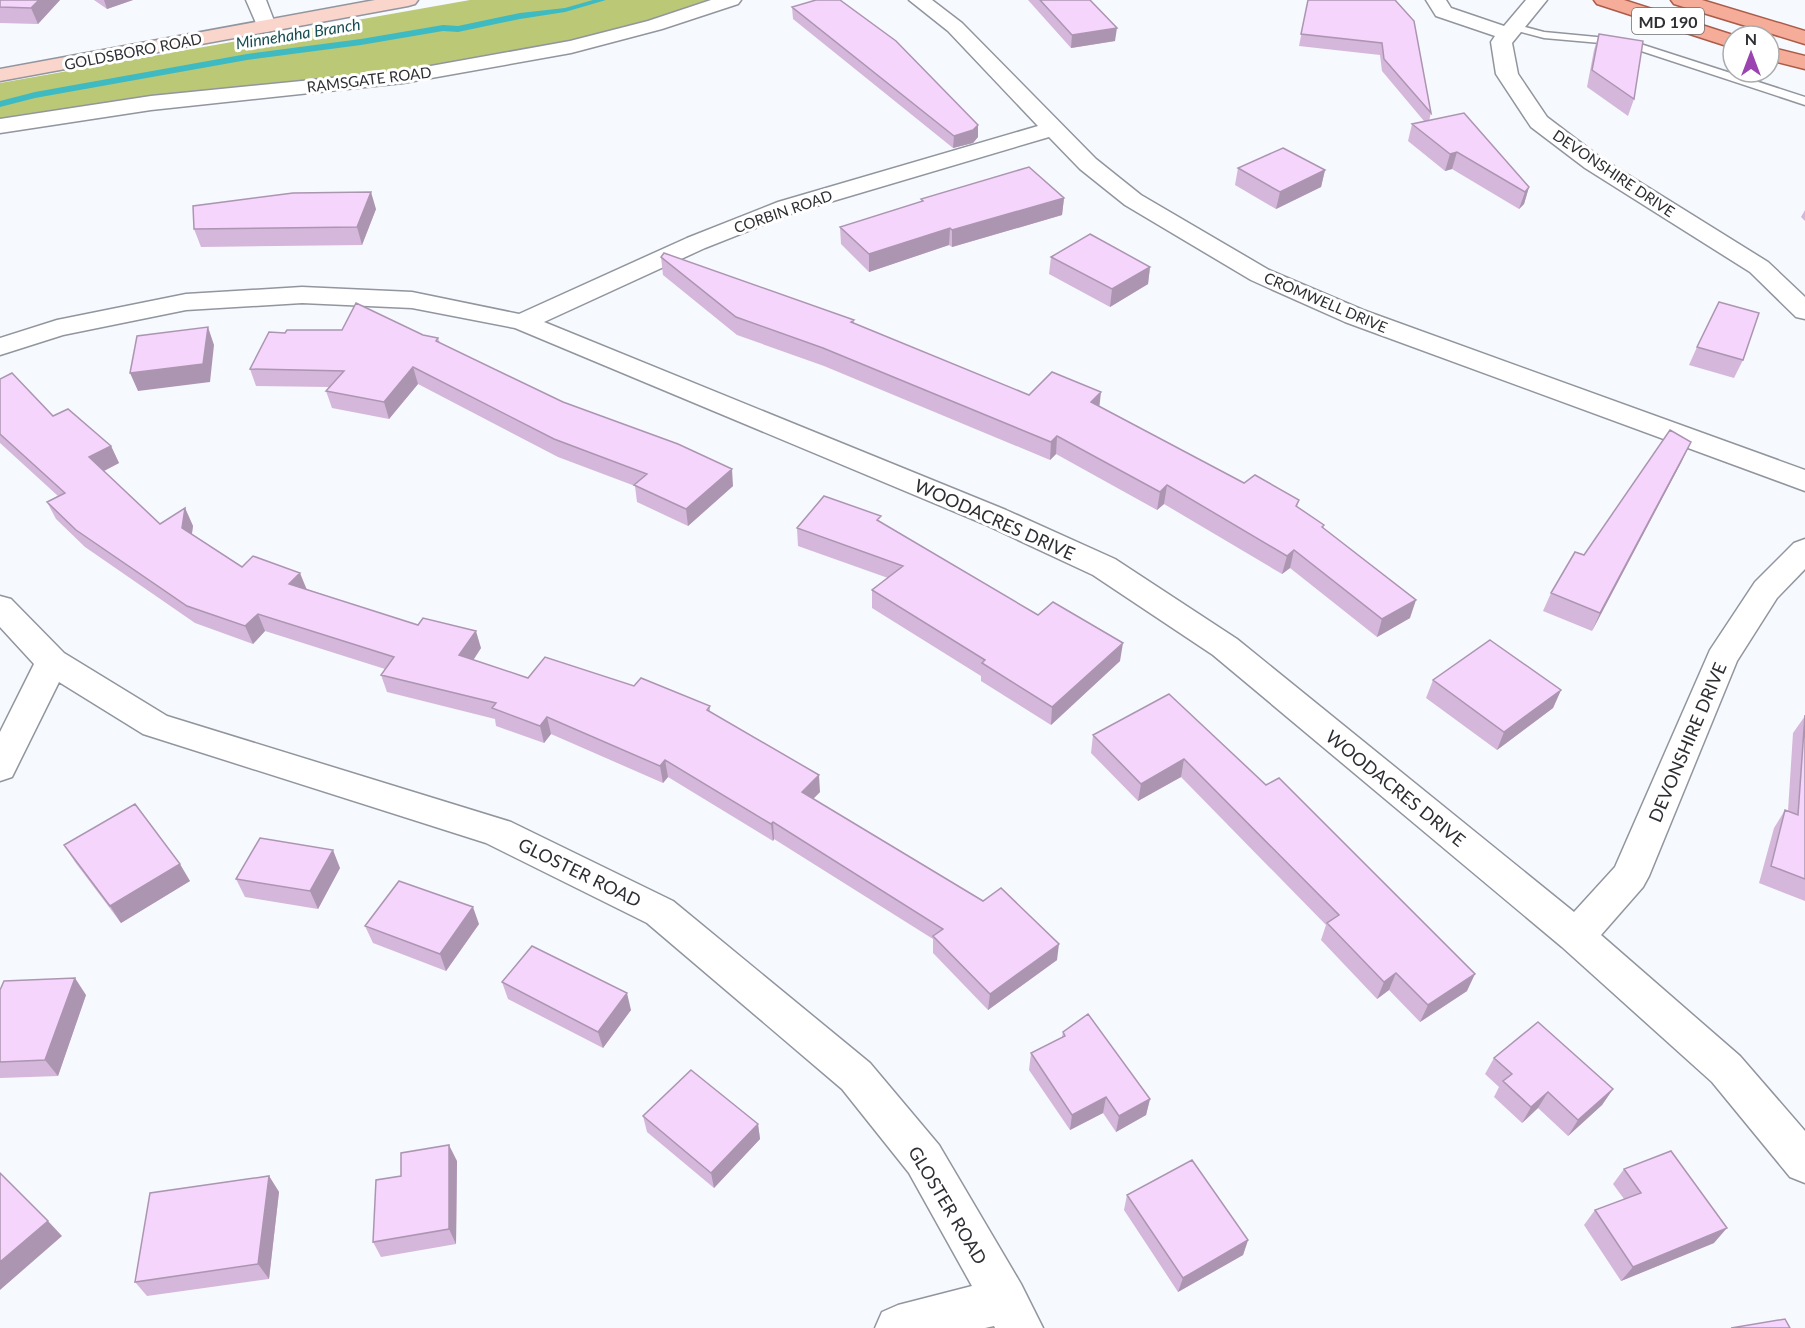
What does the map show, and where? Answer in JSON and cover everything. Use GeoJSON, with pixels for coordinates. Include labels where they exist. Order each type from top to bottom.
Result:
{"type":"FeatureCollection","features":[{"type":"Feature","properties":{"kind":"main road","name":"GOLDSBORO ROAD"},"geometry":{"type":"LineString","coordinates":[[0,75],[408,0]]}},
{"type":"Feature","properties":{"kind":"main road","name":"MD 190"},"geometry":{"type":"LineString","coordinates":[[1604,0],[1721,38]]}},
{"type":"Feature","properties":{"kind":"main road","name":"MD 190"},"geometry":{"type":"LineString","coordinates":[[1681,0],[1805,38]]}},
{"type":"Feature","properties":{"kind":"main road"},"geometry":{"type":"LineString","coordinates":[[1781,56],[1805,63]]}},
{"type":"Feature","properties":{"kind":"street"},"geometry":{"type":"LineString","coordinates":[[256,0],[266,26]]}},
{"type":"Feature","properties":{"kind":"street","name":"RAMSGATE ROAD"},"geometry":{"type":"LineString","coordinates":[[0,126],[151,103],[403,77],[571,47],[656,25],[731,0]]}},
{"type":"Feature","properties":{"kind":"street","name":"CROMWELL DRIVE"},"geometry":{"type":"LineString","coordinates":[[919,0],[955,27],[1088,164],[1133,200],[1260,275],[1354,316],[1805,481]]}},
{"type":"Feature","properties":{"kind":"street"},"geometry":{"type":"LineString","coordinates":[[1436,0],[1443,12],[1511,31],[1537,0]]}},
{"type":"Feature","properties":{"kind":"street","name":"DEVONSHIRE DRIVE"},"geometry":{"type":"LineString","coordinates":[[1511,31],[1501,42],[1507,74],[1539,122],[1593,163],[1759,267],[1805,311]]}},
{"type":"Feature","properties":{"kind":"street","name":"CORBIN ROAD"},"geometry":{"type":"LineString","coordinates":[[522,322],[696,243],[787,207],[1055,128]]}},
{"type":"Feature","properties":{"kind":"street","name":"WOODACRES DRIVE"},"geometry":{"type":"LineString","coordinates":[[0,347],[57,328],[186,302],[302,295],[412,300],[522,322],[995,517],[1104,567],[1225,647],[1576,936],[1726,1069],[1805,1163]]}},
{"type":"Feature","properties":{"kind":"street","name":"DEVONSHIRE DRIVE"},"geometry":{"type":"LineString","coordinates":[[1576,936],[1630,876],[1722,658],[1766,590],[1805,550]]}},
{"type":"Feature","properties":{"kind":"street","name":"GLOSTER ROAD"},"geometry":{"type":"LineString","coordinates":[[0,607],[52,662],[154,725],[498,832],[660,912],[856,1076],[924,1159],[1013,1314]]}},
{"type":"Feature","properties":{"kind":"street"},"geometry":{"type":"LineString","coordinates":[[0,767],[52,662]]}},
{"type":"Feature","properties":{"kind":"street"},"geometry":{"type":"LineString","coordinates":[[898,1328],[1013,1314]]}},
{"type":"Feature","properties":{"kind":"lane"},"geometry":{"type":"LineString","coordinates":[[1511,31],[1624,42],[1805,101]]}},
{"type":"Feature","properties":{"kind":"green space"},"geometry":{"type":"Polygon","coordinates":[[[470,0],[731,0],[655,25],[403,77],[0,126],[0,83],[470,0]]]}},
{"type":"Feature","properties":{"kind":"building"},"geometry":{"type":"Polygon","coordinates":[[[0,0],[39,0],[31,8],[0,7],[0,0]]]}},
{"type":"Feature","properties":{"kind":"building"},"geometry":{"type":"Polygon","coordinates":[[[816,0],[840,0],[896,41],[978,125],[973,130],[954,136],[792,7],[816,0]]]}},
{"type":"Feature","properties":{"kind":"building"},"geometry":{"type":"Polygon","coordinates":[[[1040,0],[1090,0],[1117,28],[1072,35],[1040,0]]]}},
{"type":"Feature","properties":{"kind":"building"},"geometry":{"type":"Polygon","coordinates":[[[1308,0],[1395,0],[1414,21],[1431,113],[1384,59],[1382,43],[1301,34],[1308,0]]]}},
{"type":"Feature","properties":{"kind":"building"},"geometry":{"type":"Polygon","coordinates":[[[1599,34],[1643,41],[1634,99],[1592,70],[1599,34]]]}},
{"type":"Feature","properties":{"kind":"building"},"geometry":{"type":"Polygon","coordinates":[[[1464,113],[1529,187],[1525,192],[1457,152],[1450,154],[1412,124],[1464,113]]]}},
{"type":"Feature","properties":{"kind":"building"},"geometry":{"type":"Polygon","coordinates":[[[1283,148],[1325,170],[1280,192],[1238,168],[1283,148]]]}},
{"type":"Feature","properties":{"kind":"building"},"geometry":{"type":"Polygon","coordinates":[[[1029,167],[1064,198],[952,230],[950,228],[869,254],[840,227],[923,201],[921,199],[1029,167]]]}},
{"type":"Feature","properties":{"kind":"building"},"geometry":{"type":"Polygon","coordinates":[[[371,192],[357,227],[194,229],[193,206],[293,193],[371,192]]]}},
{"type":"Feature","properties":{"kind":"building"},"geometry":{"type":"Polygon","coordinates":[[[1090,234],[1150,267],[1112,289],[1051,257],[1090,234]]]}},
{"type":"Feature","properties":{"kind":"building"},"geometry":{"type":"Polygon","coordinates":[[[664,253],[854,320],[851,322],[1029,395],[1052,372],[1101,392],[1091,402],[1244,483],[1255,475],[1299,500],[1296,506],[1324,525],[1322,527],[1416,600],[1382,619],[1294,550],[1287,556],[1167,485],[1160,492],[1057,436],[1051,442],[823,348],[736,317],[661,257],[664,253]]]}},
{"type":"Feature","properties":{"kind":"building"},"geometry":{"type":"Polygon","coordinates":[[[1719,302],[1759,313],[1743,360],[1697,347],[1719,302]]]}},
{"type":"Feature","properties":{"kind":"building"},"geometry":{"type":"Polygon","coordinates":[[[356,303],[423,335],[438,338],[436,341],[563,402],[678,444],[732,469],[686,509],[634,485],[647,474],[554,439],[413,367],[384,402],[326,391],[344,371],[250,369],[269,332],[342,330],[356,303]]]}},
{"type":"Feature","properties":{"kind":"building"},"geometry":{"type":"Polygon","coordinates":[[[208,327],[203,364],[130,373],[137,336],[208,327]]]}},
{"type":"Feature","properties":{"kind":"building"},"geometry":{"type":"Polygon","coordinates":[[[12,373],[53,416],[68,409],[111,446],[89,457],[160,524],[185,508],[182,528],[242,567],[253,556],[300,573],[289,584],[418,625],[423,618],[476,631],[459,655],[528,678],[545,657],[634,686],[641,678],[710,706],[707,710],[819,775],[802,792],[983,901],[1001,888],[1059,944],[990,994],[933,936],[943,929],[773,822],[771,824],[665,760],[660,766],[547,717],[540,726],[492,708],[496,703],[381,675],[394,657],[258,614],[245,626],[187,606],[76,530],[47,502],[65,493],[0,434],[0,379],[12,373]]]}},
{"type":"Feature","properties":{"kind":"building"},"geometry":{"type":"Polygon","coordinates":[[[1670,430],[1691,442],[1600,613],[1551,593],[1575,552],[1584,555],[1670,430]]]}},
{"type":"Feature","properties":{"kind":"building"},"geometry":{"type":"Polygon","coordinates":[[[824,496],[881,516],[877,520],[1038,615],[1053,602],[1123,643],[1052,707],[982,663],[985,660],[872,590],[903,566],[797,528],[824,496]]]}},
{"type":"Feature","properties":{"kind":"building"},"geometry":{"type":"Polygon","coordinates":[[[1490,640],[1561,690],[1504,732],[1433,680],[1490,640]]]}},
{"type":"Feature","properties":{"kind":"building"},"geometry":{"type":"Polygon","coordinates":[[[1169,694],[1266,785],[1279,778],[1475,974],[1428,1005],[1396,973],[1384,982],[1327,923],[1339,915],[1184,759],[1141,784],[1093,735],[1169,694]]]}},
{"type":"Feature","properties":{"kind":"building"},"geometry":{"type":"Polygon","coordinates":[[[1805,715],[1805,879],[1771,866],[1785,810],[1798,815],[1805,715]]]}},
{"type":"Feature","properties":{"kind":"building"},"geometry":{"type":"Polygon","coordinates":[[[135,804],[180,864],[110,906],[64,845],[135,804]]]}},
{"type":"Feature","properties":{"kind":"building"},"geometry":{"type":"Polygon","coordinates":[[[260,838],[333,850],[310,891],[236,879],[260,838]]]}},
{"type":"Feature","properties":{"kind":"building"},"geometry":{"type":"Polygon","coordinates":[[[399,881],[473,907],[440,954],[365,926],[399,881]]]}},
{"type":"Feature","properties":{"kind":"building"},"geometry":{"type":"Polygon","coordinates":[[[532,946],[627,993],[598,1032],[502,982],[532,946]]]}},
{"type":"Feature","properties":{"kind":"building"},"geometry":{"type":"Polygon","coordinates":[[[75,978],[45,1060],[0,1062],[0,990],[4,981],[75,978]]]}},
{"type":"Feature","properties":{"kind":"building"},"geometry":{"type":"Polygon","coordinates":[[[1088,1014],[1150,1099],[1119,1116],[1106,1097],[1072,1115],[1031,1053],[1065,1036],[1063,1032],[1088,1014]]]}},
{"type":"Feature","properties":{"kind":"building"},"geometry":{"type":"Polygon","coordinates":[[[1538,1022],[1613,1089],[1578,1120],[1548,1092],[1531,1107],[1503,1081],[1512,1074],[1494,1058],[1538,1022]]]}},
{"type":"Feature","properties":{"kind":"building"},"geometry":{"type":"Polygon","coordinates":[[[691,1070],[758,1124],[711,1173],[643,1116],[691,1070]]]}},
{"type":"Feature","properties":{"kind":"building"},"geometry":{"type":"Polygon","coordinates":[[[449,1145],[449,1229],[373,1242],[376,1180],[401,1176],[401,1153],[449,1145]]]}},
{"type":"Feature","properties":{"kind":"building"},"geometry":{"type":"Polygon","coordinates":[[[1671,1151],[1727,1228],[1633,1267],[1595,1210],[1641,1193],[1624,1169],[1671,1151]]]}},
{"type":"Feature","properties":{"kind":"building"},"geometry":{"type":"Polygon","coordinates":[[[1192,1160],[1248,1240],[1183,1278],[1127,1195],[1192,1160]]]}},
{"type":"Feature","properties":{"kind":"building"},"geometry":{"type":"Polygon","coordinates":[[[0,1173],[48,1221],[0,1262],[0,1173]]]}},
{"type":"Feature","properties":{"kind":"building"},"geometry":{"type":"Polygon","coordinates":[[[269,1176],[258,1264],[135,1282],[150,1193],[269,1176]]]}},
{"type":"Feature","properties":{"kind":"building"},"geometry":{"type":"Polygon","coordinates":[[[1785,1319],[1790,1328],[1731,1328],[1785,1319]]]}},
{"type":"Feature","properties":{"kind":"waterway","name":"Minnehaha Branch"},"geometry":{"type":"LineString","coordinates":[[0,104],[35,95],[247,57],[361,42],[443,28],[458,29],[520,16],[565,10],[602,0]]}}]}
